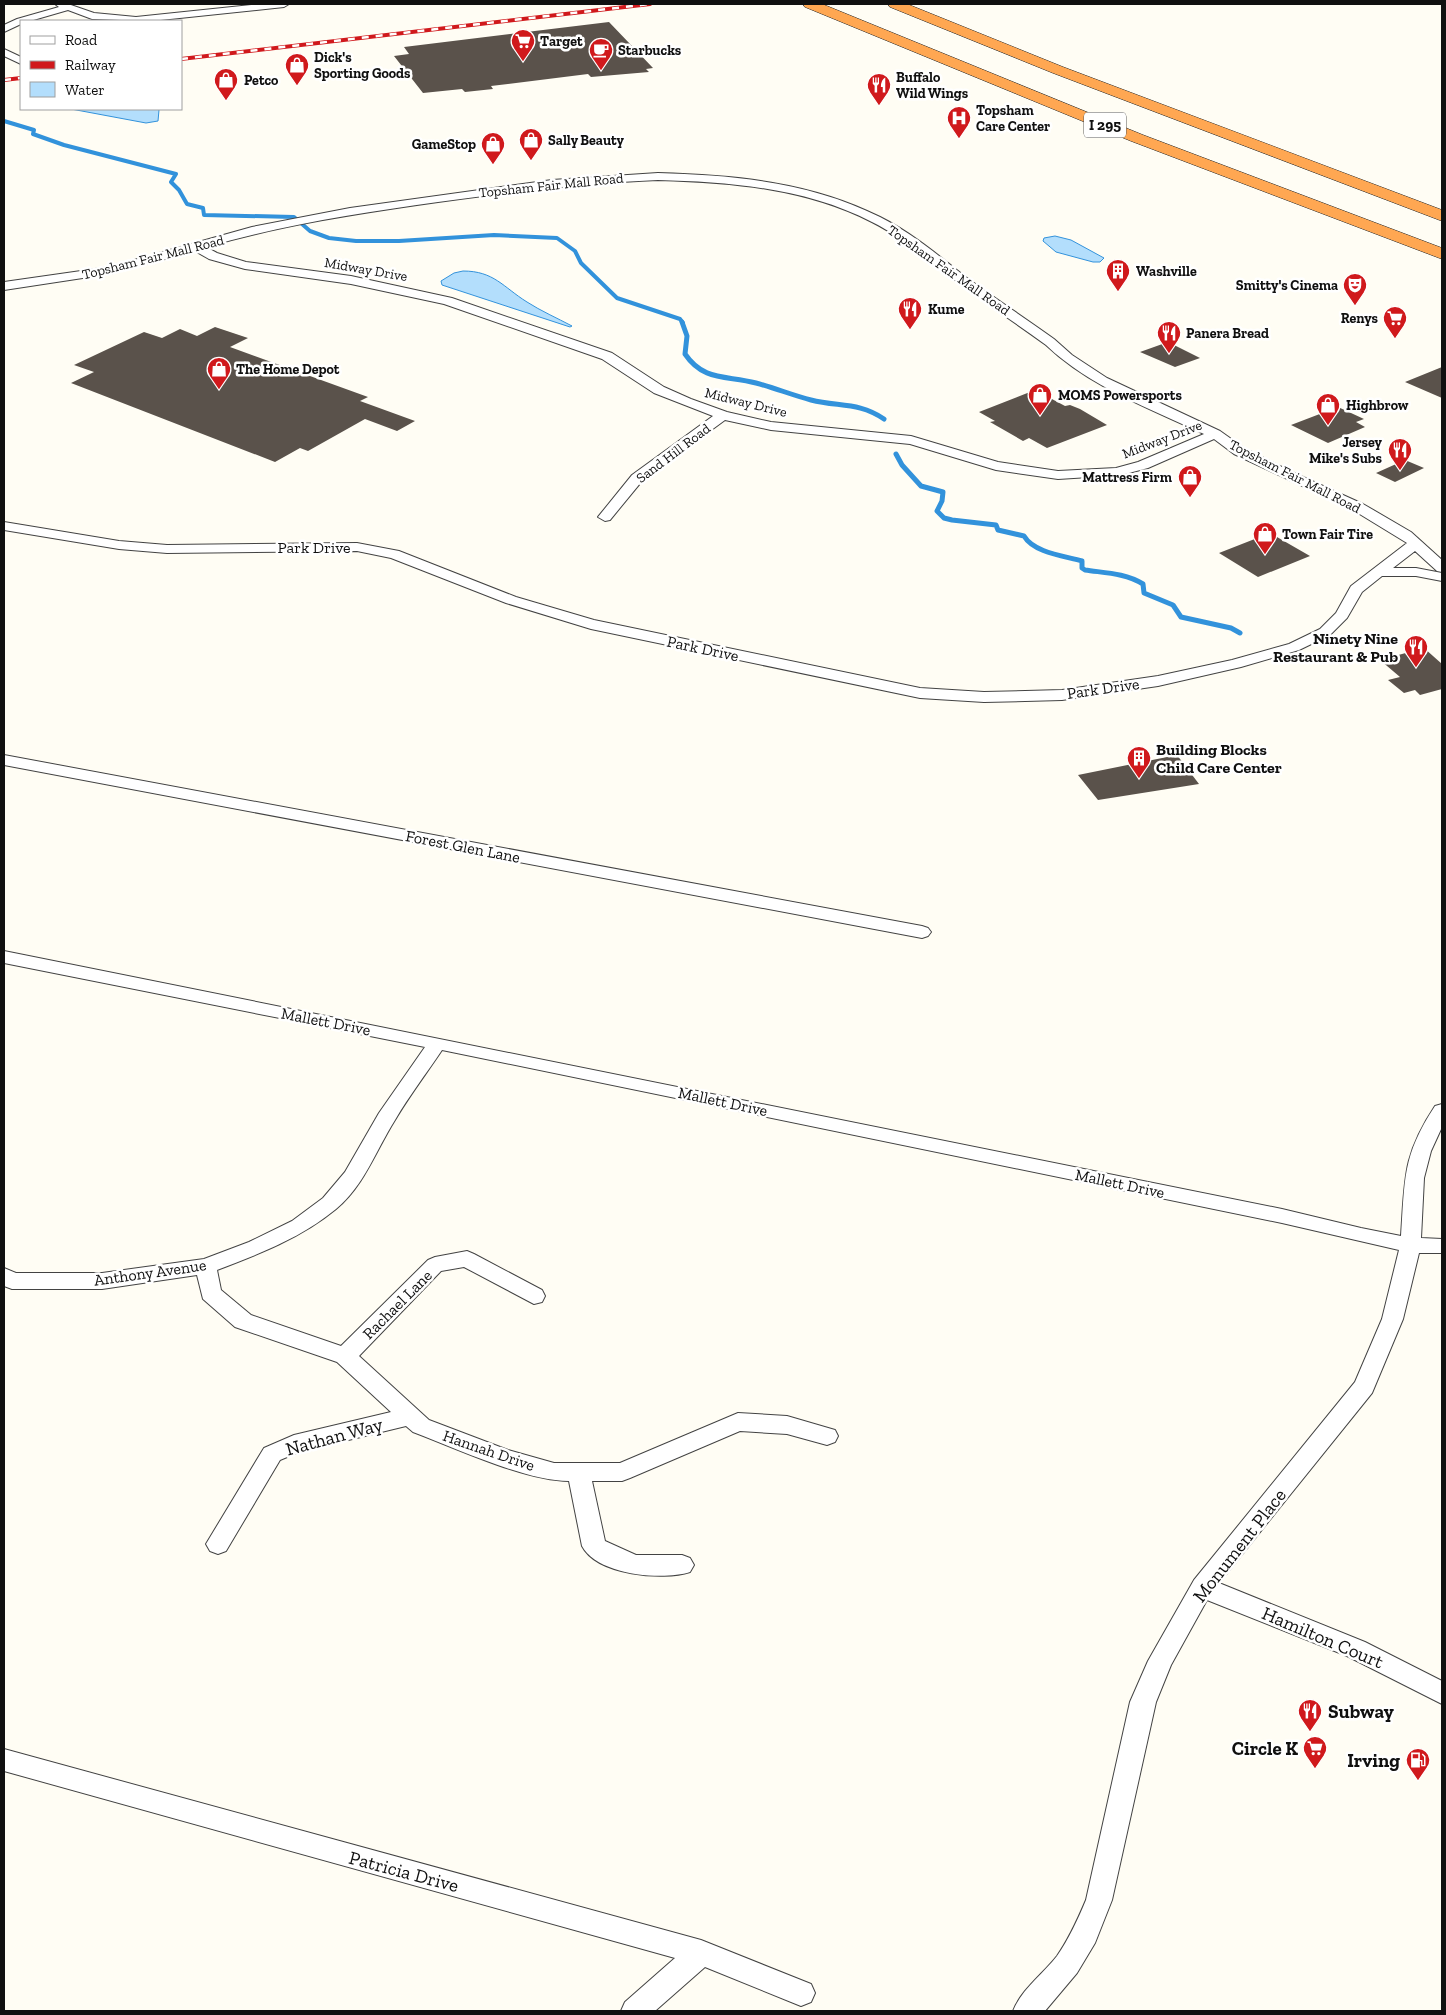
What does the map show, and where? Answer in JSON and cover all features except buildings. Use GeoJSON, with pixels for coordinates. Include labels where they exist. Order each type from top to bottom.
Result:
{"type":"FeatureCollection","features":[{"type":"Feature","properties":{"kind":"highway","name":"I 295"},"geometry":{"type":"LineString","coordinates":[[810,4],[1128,135],[1442,254]]}},
{"type":"Feature","properties":{"kind":"highway","name":"I 295"},"geometry":{"type":"LineString","coordinates":[[894,4],[1152,106],[1442,216]]}},
{"type":"Feature","properties":{"kind":"highway"},"geometry":{"type":"LineString","coordinates":[[1152,106],[1169,108],[1442,204]]}},
{"type":"Feature","properties":{"kind":"street"},"geometry":{"type":"LineString","coordinates":[[23,20],[65,5],[92,16],[136,20],[284,4]]}},
{"type":"Feature","properties":{"kind":"street"},"geometry":{"type":"LineString","coordinates":[[4,29],[20,21]]}},
{"type":"Feature","properties":{"kind":"street"},"geometry":{"type":"LineString","coordinates":[[4,52],[20,61]]}},
{"type":"Feature","properties":{"kind":"street","name":"Topsham Fair Mall Road"},"geometry":{"type":"LineString","coordinates":[[4,286],[102,271],[249,232],[344,212],[596,178],[698,178],[786,189],[824,199],[865,214],[902,234],[1044,338],[1067,358],[1102,381],[1215,434],[1239,451],[1287,475],[1358,507],[1406,535],[1442,568]]}},
{"type":"Feature","properties":{"kind":"street","name":"Midway Drive"},"geometry":{"type":"LineString","coordinates":[[197,247],[213,256],[245,265],[396,288],[479,311],[607,356],[659,390],[723,415],[797,430],[911,440],[996,466],[1058,475],[1116,472],[1143,465],[1215,434]]}},
{"type":"Feature","properties":{"kind":"street","name":"Topsham Fair Mall Road"},"geometry":{"type":"LineString","coordinates":[[4,280],[41,281]]}},
{"type":"Feature","properties":{"kind":"street","name":"Sand Hill Road"},"geometry":{"type":"LineString","coordinates":[[605,517],[637,478],[723,415]]}},
{"type":"Feature","properties":{"kind":"street","name":"Park Drive"},"geometry":{"type":"LineString","coordinates":[[4,526],[119,545],[167,549],[357,547],[394,554],[425,564],[511,600],[591,624],[911,691],[984,697],[1062,695],[1158,681],[1235,664],[1294,647],[1318,637],[1332,626],[1342,615],[1356,589],[1415,544]]}},
{"type":"Feature","properties":{"kind":"street"},"geometry":{"type":"LineString","coordinates":[[1378,572],[1416,572],[1442,577]]}},
{"type":"Feature","properties":{"kind":"street","name":"Forest Glen Lane"},"geometry":{"type":"LineString","coordinates":[[4,760],[922,932]]}},
{"type":"Feature","properties":{"kind":"street","name":"Mallett Drive"},"geometry":{"type":"LineString","coordinates":[[4,957],[436,1043],[1282,1216],[1410,1246],[1442,1246]]}},
{"type":"Feature","properties":{"kind":"street","name":"Anthony Avenue"},"geometry":{"type":"LineString","coordinates":[[6,1282],[102,1281],[206,1266],[256,1247],[299,1226],[330,1203],[353,1177],[386,1118],[436,1043]]}},
{"type":"Feature","properties":{"kind":"street","name":"Monument Place"},"geometry":{"type":"LineString","coordinates":[[1027,2011],[1067,1964],[1085,1934],[1099,1900],[1143,1702],[1160,1661],[1202,1587],[1364,1387],[1380,1355],[1398,1304],[1410,1246],[1414,1176],[1424,1145],[1442,1111]]}},
{"type":"Feature","properties":{"kind":"street","name":"Rachael Lane"},"geometry":{"type":"LineString","coordinates":[[345,1356],[435,1265],[467,1259],[534,1296]]}},
{"type":"Feature","properties":{"kind":"street","name":"Hannah Drive"},"geometry":{"type":"LineString","coordinates":[[206,1266],[212,1293],[243,1321],[345,1356],[421,1426],[503,1457],[554,1472],[622,1472],[738,1422],[788,1425],[827,1436]]}},
{"type":"Feature","properties":{"kind":"street","name":"Nathan Way"},"geometry":{"type":"LineString","coordinates":[[218,1544],[272,1454],[294,1444],[410,1416]]}},
{"type":"Feature","properties":{"kind":"street"},"geometry":{"type":"LineString","coordinates":[[579,1472],[594,1546],[619,1562],[649,1568],[682,1565]]}},
{"type":"Feature","properties":{"kind":"street","name":"Hamilton Court"},"geometry":{"type":"LineString","coordinates":[[1202,1587],[1356,1649],[1442,1693]]}},
{"type":"Feature","properties":{"kind":"street","name":"Patricia Drive"},"geometry":{"type":"LineString","coordinates":[[4,1760],[701,1953],[801,1993]]}},
{"type":"Feature","properties":{"kind":"street"},"geometry":{"type":"LineString","coordinates":[[635,2011],[701,1953]]}},
{"type":"Feature","properties":{"kind":"water"},"geometry":{"type":"Polygon","coordinates":[[[76,110],[159,110],[158,121],[146,123],[76,110]]]}},
{"type":"Feature","properties":{"kind":"water"},"geometry":{"type":"Polygon","coordinates":[[[1055,236],[1071,240],[1104,258],[1100,262],[1093,262],[1056,252],[1043,241],[1044,238],[1055,236]]]}},
{"type":"Feature","properties":{"kind":"water"},"geometry":{"type":"Polygon","coordinates":[[[463,271],[491,277],[532,305],[572,326],[570,327],[442,285],[441,281],[454,273],[463,271]]]}},
{"type":"Feature","properties":{"kind":"waterway"},"geometry":{"type":"LineString","coordinates":[[4,121],[34,130],[33,134],[64,145],[176,174],[171,182],[179,190],[187,204],[203,208],[204,215],[294,217],[310,231],[329,238],[356,241],[399,241],[494,235],[557,238],[575,251],[581,263],[617,298],[680,319],[683,323]]}},
{"type":"Feature","properties":{"kind":"waterway"},"geometry":{"type":"LineString","coordinates":[[682,322],[687,336],[685,354],[692,363],[708,373],[756,383],[811,400],[857,407],[884,419]]}},
{"type":"Feature","properties":{"kind":"waterway"},"geometry":{"type":"LineString","coordinates":[[896,454],[902,465],[921,486],[943,492],[942,501],[937,511],[944,518],[996,525],[998,530],[1024,536],[1029,542],[1042,550],[1082,561],[1082,568],[1085,570],[1115,574],[1136,580],[1143,584],[1144,593],[1173,605],[1181,617],[1231,628],[1240,633]]}},
{"type":"Feature","properties":{"kind":"railway"},"geometry":{"type":"LineString","coordinates":[[182,59],[650,4]]}},
{"type":"Feature","properties":{"kind":"railway"},"geometry":{"type":"LineString","coordinates":[[4,80],[20,78]]}},
{"type":"Feature","properties":{"kind":"place","name":"Target"},"geometry":{"type":"Point","coordinates":[523,62]}},
{"type":"Feature","properties":{"kind":"place","name":"Starbucks"},"geometry":{"type":"Point","coordinates":[601,71]}},
{"type":"Feature","properties":{"kind":"place","name":"Dick's Sporting Goods"},"geometry":{"type":"Point","coordinates":[297,86]}},
{"type":"Feature","properties":{"kind":"place","name":"Petco"},"geometry":{"type":"Point","coordinates":[226,101]}},
{"type":"Feature","properties":{"kind":"place","name":"Buffalo Wild Wings"},"geometry":{"type":"Point","coordinates":[879,106]}},
{"type":"Feature","properties":{"kind":"place","name":"Topsham Care Center"},"geometry":{"type":"Point","coordinates":[959,139]}},
{"type":"Feature","properties":{"kind":"place","name":"Sally Beauty"},"geometry":{"type":"Point","coordinates":[531,161]}},
{"type":"Feature","properties":{"kind":"place","name":"GameStop"},"geometry":{"type":"Point","coordinates":[493,165]}},
{"type":"Feature","properties":{"kind":"place","name":"Washville"},"geometry":{"type":"Point","coordinates":[1118,292]}},
{"type":"Feature","properties":{"kind":"place","name":"Smitty's Cinema"},"geometry":{"type":"Point","coordinates":[1355,306]}},
{"type":"Feature","properties":{"kind":"place","name":"Kume"},"geometry":{"type":"Point","coordinates":[910,330]}},
{"type":"Feature","properties":{"kind":"place","name":"Renys"},"geometry":{"type":"Point","coordinates":[1395,339]}},
{"type":"Feature","properties":{"kind":"place","name":"Panera Bread"},"geometry":{"type":"Point","coordinates":[1169,354]}},
{"type":"Feature","properties":{"kind":"place","name":"The Home Depot"},"geometry":{"type":"Point","coordinates":[219,390]}},
{"type":"Feature","properties":{"kind":"place","name":"MOMS Powersports"},"geometry":{"type":"Point","coordinates":[1040,416]}},
{"type":"Feature","properties":{"kind":"place","name":"Highbrow"},"geometry":{"type":"Point","coordinates":[1328,426]}},
{"type":"Feature","properties":{"kind":"place","name":"Jersey Mike's Subs"},"geometry":{"type":"Point","coordinates":[1400,471]}},
{"type":"Feature","properties":{"kind":"place","name":"Mattress Firm"},"geometry":{"type":"Point","coordinates":[1190,498]}},
{"type":"Feature","properties":{"kind":"place","name":"Town Fair Tire"},"geometry":{"type":"Point","coordinates":[1265,555]}},
{"type":"Feature","properties":{"kind":"place","name":"Ninety Nine Restaurant & Pub"},"geometry":{"type":"Point","coordinates":[1416,668]}},
{"type":"Feature","properties":{"kind":"place","name":"Building Blocks Child Care Center"},"geometry":{"type":"Point","coordinates":[1139,779]}},
{"type":"Feature","properties":{"kind":"place","name":"Subway"},"geometry":{"type":"Point","coordinates":[1310,1732]}},
{"type":"Feature","properties":{"kind":"place","name":"Circle K"},"geometry":{"type":"Point","coordinates":[1315,1769]}},
{"type":"Feature","properties":{"kind":"place","name":"Irving"},"geometry":{"type":"Point","coordinates":[1418,1781]}}]}
